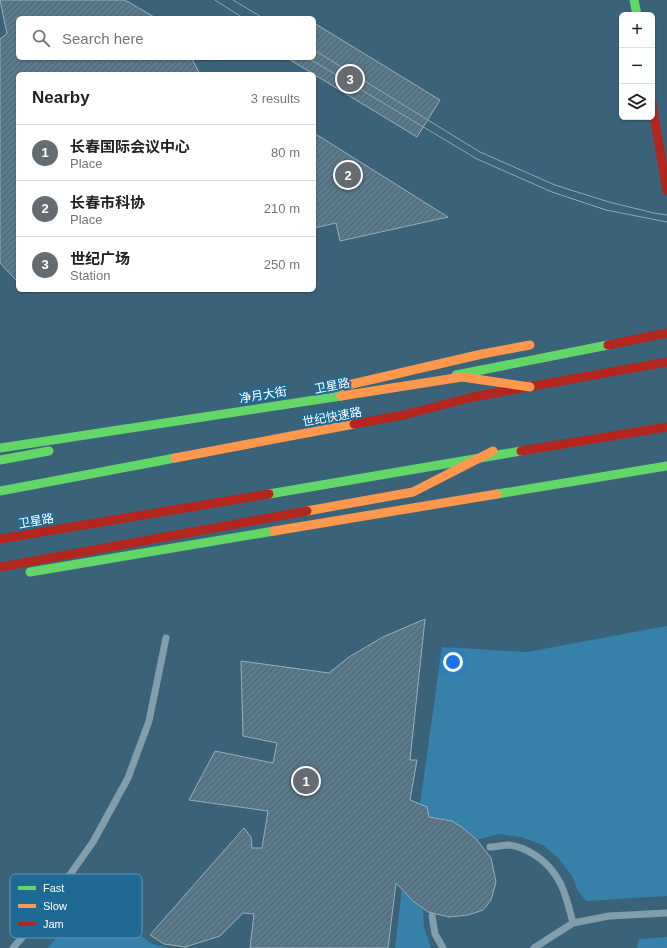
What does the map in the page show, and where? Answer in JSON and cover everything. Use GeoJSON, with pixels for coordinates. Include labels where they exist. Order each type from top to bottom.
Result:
{"type":"FeatureCollection","features":[{"type":"Feature","properties":{"kind":"main road"},"geometry":{"type":"LineString","coordinates":[[634,0],[636,12]]}},
{"type":"Feature","properties":{"kind":"main road"},"geometry":{"type":"LineString","coordinates":[[655,120],[667,191]]}},
{"type":"Feature","properties":{"kind":"main road","name":"卫星路"},"geometry":{"type":"LineString","coordinates":[[77,446],[465,374],[667,333]]}},
{"type":"Feature","properties":{"kind":"main road"},"geometry":{"type":"LineString","coordinates":[[268,410],[313,393],[482,354],[537,344]]}},
{"type":"Feature","properties":{"kind":"main road","name":"世纪快速路"},"geometry":{"type":"LineString","coordinates":[[0,491],[404,416],[473,397],[667,362]]}},
{"type":"Feature","properties":{"kind":"main road","name":"净月大街"},"geometry":{"type":"LineString","coordinates":[[0,448],[462,377],[530,387]]}},
{"type":"Feature","properties":{"kind":"main road"},"geometry":{"type":"LineString","coordinates":[[286,482],[411,465],[667,422]]}},
{"type":"Feature","properties":{"kind":"main road","name":"卫星路"},"geometry":{"type":"LineString","coordinates":[[0,539],[667,427]]}},
{"type":"Feature","properties":{"kind":"main road"},"geometry":{"type":"LineString","coordinates":[[0,460],[61,448]]}},
{"type":"Feature","properties":{"kind":"main road"},"geometry":{"type":"LineString","coordinates":[[0,566],[413,492],[493,451]]}},
{"type":"Feature","properties":{"kind":"main road"},"geometry":{"type":"LineString","coordinates":[[24,573],[667,466]]}},
{"type":"Feature","properties":{"kind":"lane"},"geometry":{"type":"LineString","coordinates":[[70,874],[93,842],[128,778],[149,721],[166,638]]}},
{"type":"Feature","properties":{"kind":"lane"},"geometry":{"type":"LineString","coordinates":[[490,847],[508,845],[526,849],[540,858],[555,872],[565,894],[574,923]]}},
{"type":"Feature","properties":{"kind":"lane"},"geometry":{"type":"LineString","coordinates":[[534,948],[574,923],[609,916],[667,913]]}},
{"type":"Feature","properties":{"kind":"lane"},"geometry":{"type":"LineString","coordinates":[[432,916],[435,934],[443,948]]}},
{"type":"Feature","properties":{"kind":"lane"},"geometry":{"type":"LineString","coordinates":[[13,948],[22,938]]}},
{"type":"Feature","properties":{"kind":"shaded area"},"geometry":{"type":"Polygon","coordinates":[[[667,626],[667,896],[586,901],[578,891],[572,876],[559,859],[543,845],[521,837],[498,834],[477,840],[463,829],[443,819],[418,819],[442,647],[527,652],[667,626]]]}},
{"type":"Feature","properties":{"kind":"shaded area"},"geometry":{"type":"Polygon","coordinates":[[[402,890],[423,909],[424,927],[431,948],[395,948],[402,890]]]}},
{"type":"Feature","properties":{"kind":"shaded area"},"geometry":{"type":"Polygon","coordinates":[[[142,936],[152,944],[169,948],[48,948],[57,938],[142,938],[142,936]]]}},
{"type":"Feature","properties":{"kind":"shaded area"},"geometry":{"type":"Polygon","coordinates":[[[667,937],[667,948],[637,948],[639,939],[667,937]]]}},
{"type":"Feature","properties":{"kind":"building"},"geometry":{"type":"Polygon","coordinates":[[[0,0],[125,0],[153,16],[16,16],[16,60],[194,60],[199,72],[16,72],[16,280],[0,263],[0,39],[7,34],[0,0]]]}},
{"type":"Feature","properties":{"kind":"building"},"geometry":{"type":"Polygon","coordinates":[[[316,24],[440,100],[417,137],[316,76],[316,72],[310,72],[290,60],[316,60],[316,24]]]}},
{"type":"Feature","properties":{"kind":"building"},"geometry":{"type":"Polygon","coordinates":[[[316,134],[448,217],[340,241],[336,223],[316,228],[316,134]]]}},
{"type":"Feature","properties":{"kind":"building"},"geometry":{"type":"Polygon","coordinates":[[[425,619],[410,760],[417,760],[410,800],[427,807],[429,817],[452,821],[463,828],[477,840],[491,858],[496,882],[491,900],[483,910],[468,915],[449,917],[428,912],[413,901],[396,883],[388,948],[250,948],[254,914],[243,913],[220,936],[185,947],[164,944],[150,935],[244,828],[251,837],[252,848],[262,848],[268,811],[189,800],[215,751],[273,763],[277,743],[243,736],[241,661],[329,673],[349,657],[383,637],[425,619]]]}},
{"type":"Feature","properties":{"kind":"tram line"},"geometry":{"type":"LineString","coordinates":[[215,0],[240,16]]}},
{"type":"Feature","properties":{"kind":"tram line"},"geometry":{"type":"LineString","coordinates":[[233,0],[260,16]]}},
{"type":"Feature","properties":{"kind":"tram line"},"geometry":{"type":"LineString","coordinates":[[316,51],[480,152],[555,185],[609,202],[667,215]]}},
{"type":"Feature","properties":{"kind":"tram line"},"geometry":{"type":"LineString","coordinates":[[311,60],[477,159],[552,192],[606,210],[667,222]]}},
{"type":"Feature","properties":{"kind":"traffic: fast"},"geometry":{"type":"LineString","coordinates":[[634,0],[636,12]]}},
{"type":"Feature","properties":{"kind":"traffic: fast"},"geometry":{"type":"LineString","coordinates":[[456,375],[608,345]]}},
{"type":"Feature","properties":{"kind":"traffic: fast"},"geometry":{"type":"LineString","coordinates":[[0,448],[341,396]]}},
{"type":"Feature","properties":{"kind":"traffic: fast"},"geometry":{"type":"LineString","coordinates":[[0,460],[49,451]]}},
{"type":"Feature","properties":{"kind":"traffic: fast"},"geometry":{"type":"LineString","coordinates":[[269,494],[521,451]]}},
{"type":"Feature","properties":{"kind":"traffic: fast"},"geometry":{"type":"LineString","coordinates":[[0,491],[175,458]]}},
{"type":"Feature","properties":{"kind":"traffic: fast"},"geometry":{"type":"LineString","coordinates":[[497,494],[667,466]]}},
{"type":"Feature","properties":{"kind":"traffic: fast"},"geometry":{"type":"LineString","coordinates":[[30,572],[274,531]]}},
{"type":"Feature","properties":{"kind":"traffic: slow"},"geometry":{"type":"LineString","coordinates":[[335,388],[482,354],[530,345]]}},
{"type":"Feature","properties":{"kind":"traffic: slow"},"geometry":{"type":"LineString","coordinates":[[341,396],[462,377],[530,387]]}},
{"type":"Feature","properties":{"kind":"traffic: slow"},"geometry":{"type":"LineString","coordinates":[[175,458],[354,424]]}},
{"type":"Feature","properties":{"kind":"traffic: slow"},"geometry":{"type":"LineString","coordinates":[[307,511],[413,492],[493,451]]}},
{"type":"Feature","properties":{"kind":"traffic: slow"},"geometry":{"type":"LineString","coordinates":[[274,531],[497,494]]}},
{"type":"Feature","properties":{"kind":"traffic: jam"},"geometry":{"type":"LineString","coordinates":[[655,120],[667,191]]}},
{"type":"Feature","properties":{"kind":"traffic: jam"},"geometry":{"type":"LineString","coordinates":[[608,345],[667,333]]}},
{"type":"Feature","properties":{"kind":"traffic: jam"},"geometry":{"type":"LineString","coordinates":[[354,424],[404,415],[473,397],[667,362]]}},
{"type":"Feature","properties":{"kind":"traffic: jam"},"geometry":{"type":"LineString","coordinates":[[521,451],[667,427]]}},
{"type":"Feature","properties":{"kind":"traffic: jam"},"geometry":{"type":"LineString","coordinates":[[0,539],[269,494]]}},
{"type":"Feature","properties":{"kind":"traffic: jam"},"geometry":{"type":"LineString","coordinates":[[0,567],[307,511]]}},
{"type":"Feature","properties":{"kind":"place","name":"世纪广场"},"geometry":{"type":"Point","coordinates":[350,79]}},
{"type":"Feature","properties":{"kind":"place","name":"长春市科协"},"geometry":{"type":"Point","coordinates":[348,175]}},
{"type":"Feature","properties":{"kind":"place","name":"长春国际会议中心"},"geometry":{"type":"Point","coordinates":[306,781]}}]}
